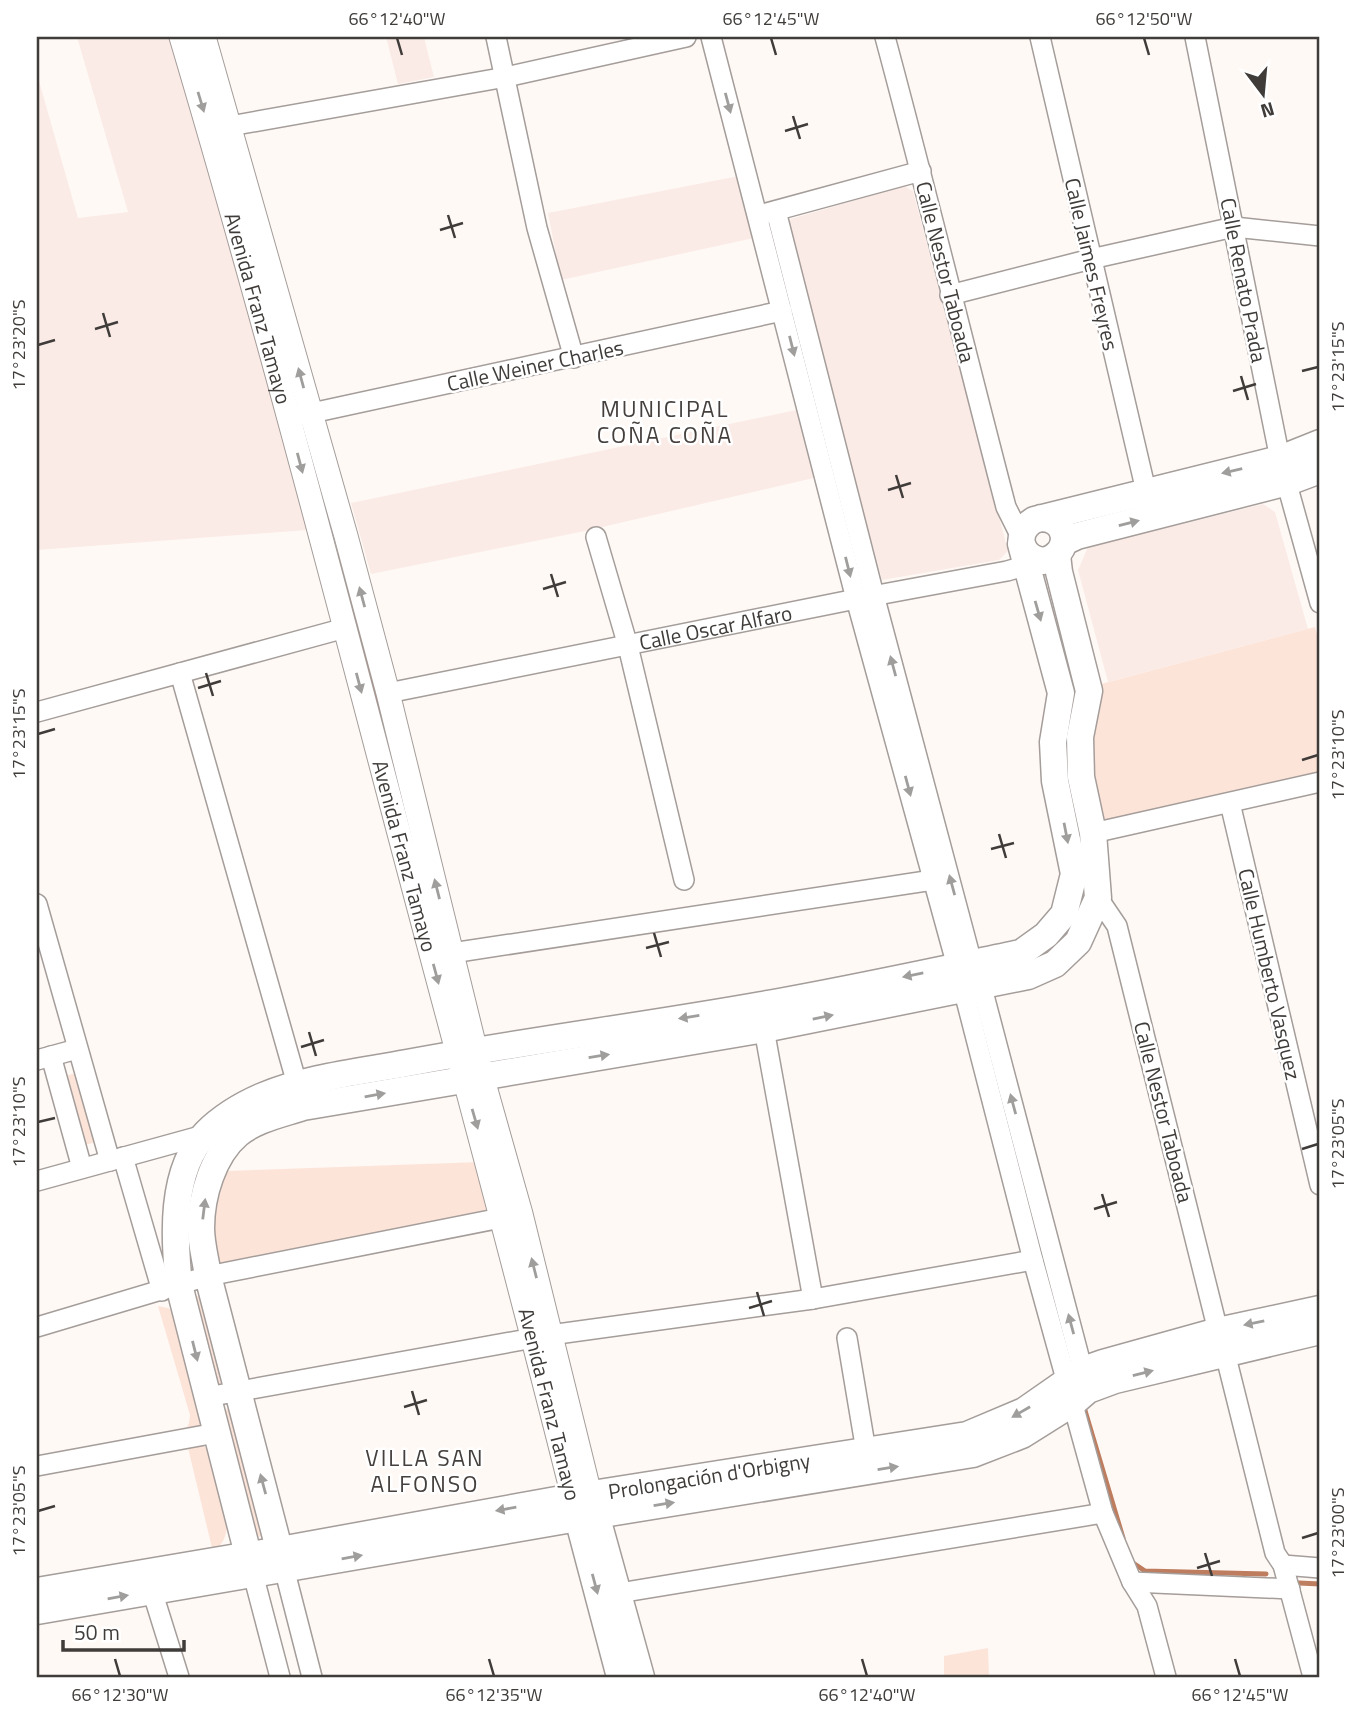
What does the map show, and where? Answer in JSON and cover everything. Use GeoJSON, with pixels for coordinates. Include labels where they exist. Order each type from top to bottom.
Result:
{"type":"FeatureCollection","features":[{"type":"Feature","properties":{"kind":"main road","name":"Calle Oscar Alfaro"},"geometry":{"type":"LineString","coordinates":[[1038,543],[1077,536],[1284,471],[1320,443]]}},
{"type":"Feature","properties":{"kind":"main road","name":"Calle Oscar Alfaro"},"geometry":{"type":"LineString","coordinates":[[1038,543],[1146,491],[1284,471],[1320,470]]}},
{"type":"Feature","properties":{"kind":"main road"},"geometry":{"type":"LineString","coordinates":[[282,1559],[208,1276],[201,1228],[205,1197],[213,1169],[226,1148],[239,1134],[266,1119],[303,1107],[470,1065],[763,1005],[968,976],[1028,976],[1055,964],[1078,942],[1098,898],[1093,833],[1081,777],[1080,737],[1089,691],[1059,572],[1038,543]]}},
{"type":"Feature","properties":{"kind":"main road"},"geometry":{"type":"LineString","coordinates":[[250,1565],[207,1397],[171,1288],[182,1177],[204,1135],[228,1114],[261,1097],[297,1084],[764,1029],[968,976],[1021,953],[1046,935],[1064,914],[1074,874],[1055,781],[1053,742],[1061,693],[1038,543]]}},
{"type":"Feature","properties":{"kind":"main road","name":"Prolongación d'Orbigny"},"geometry":{"type":"LineString","coordinates":[[37,1591],[149,1581],[250,1565],[584,1506],[866,1451],[967,1435],[1078,1386],[1115,1380],[1320,1309]]}},
{"type":"Feature","properties":{"kind":"main road","name":"Prolongación d'Orbigny"},"geometry":{"type":"LineString","coordinates":[[1222,1342],[1320,1331]]}},
{"type":"Feature","properties":{"kind":"main road","name":"Prolongación d'Orbigny"},"geometry":{"type":"LineString","coordinates":[[584,1506],[973,1454],[1022,1435],[1078,1386]]}},
{"type":"Feature","properties":{"kind":"main road","name":"Avenida Franz Tamayo"},"geometry":{"type":"LineString","coordinates":[[584,1506],[619,1593],[640,1677]]}},
{"type":"Feature","properties":{"kind":"main road","name":"Avenida Franz Tamayo"},"geometry":{"type":"LineString","coordinates":[[584,1506],[620,1677]]}},
{"type":"Feature","properties":{"kind":"main road","name":"Prolongación d'Orbigny"},"geometry":{"type":"LineString","coordinates":[[37,1611],[149,1581]]}},
{"type":"Feature","properties":{"kind":"street","name":"Avenida Franz Tamayo"},"geometry":{"type":"LineString","coordinates":[[181,37],[229,196],[345,628],[512,1217],[584,1506]]}},
{"type":"Feature","properties":{"kind":"street","name":"Avenida Franz Tamayo"},"geometry":{"type":"LineString","coordinates":[[204,37],[388,693],[452,953],[470,1065]]}},
{"type":"Feature","properties":{"kind":"street"},"geometry":{"type":"LineString","coordinates":[[496,37],[537,228],[574,358]]}},
{"type":"Feature","properties":{"kind":"street"},"geometry":{"type":"LineString","coordinates":[[230,126],[506,77],[686,37]]}},
{"type":"Feature","properties":{"kind":"street"},"geometry":{"type":"LineString","coordinates":[[710,37],[767,213],[865,597],[933,880],[968,976],[1033,1260],[1078,1386]]}},
{"type":"Feature","properties":{"kind":"street","name":"Calle Nestor Taboada"},"geometry":{"type":"LineString","coordinates":[[884,37],[921,171],[950,295],[1006,507],[1017,515],[1038,543]]}},
{"type":"Feature","properties":{"kind":"street","name":"Calle Jaimes Freyres"},"geometry":{"type":"LineString","coordinates":[[1040,37],[1146,491]]}},
{"type":"Feature","properties":{"kind":"street","name":"Calle Renato Prada"},"geometry":{"type":"LineString","coordinates":[[1195,37],[1284,471],[1319,590]]}},
{"type":"Feature","properties":{"kind":"street"},"geometry":{"type":"LineString","coordinates":[[767,213],[921,171]]}},
{"type":"Feature","properties":{"kind":"street"},"geometry":{"type":"LineString","coordinates":[[767,213],[782,310],[865,597],[1078,1386],[1103,1513],[1132,1581],[1147,1606],[1166,1677]]}},
{"type":"Feature","properties":{"kind":"street"},"geometry":{"type":"LineString","coordinates":[[950,295],[1091,259],[1234,227],[1320,236]]}},
{"type":"Feature","properties":{"kind":"street","name":"Calle Weiner Charles"},"geometry":{"type":"LineString","coordinates":[[288,419],[782,310]]}},
{"type":"Feature","properties":{"kind":"street"},"geometry":{"type":"LineString","coordinates":[[596,537],[628,646],[684,880]]}},
{"type":"Feature","properties":{"kind":"street","name":"Calle Oscar Alfaro"},"geometry":{"type":"LineString","coordinates":[[388,693],[1007,571],[1038,543]]}},
{"type":"Feature","properties":{"kind":"street"},"geometry":{"type":"LineString","coordinates":[[37,712],[345,628]]}},
{"type":"Feature","properties":{"kind":"street"},"geometry":{"type":"LineString","coordinates":[[180,673],[297,1084]]}},
{"type":"Feature","properties":{"kind":"street"},"geometry":{"type":"LineString","coordinates":[[1093,833],[1320,782]]}},
{"type":"Feature","properties":{"kind":"street","name":"Calle Humberto Vasquez"},"geometry":{"type":"LineString","coordinates":[[1230,803],[1320,1185]]}},
{"type":"Feature","properties":{"kind":"street"},"geometry":{"type":"LineString","coordinates":[[452,953],[933,880]]}},
{"type":"Feature","properties":{"kind":"street","name":"Calle Nestor Taboada"},"geometry":{"type":"LineString","coordinates":[[1098,898],[1117,926],[1275,1553],[1283,1564],[1313,1677]]}},
{"type":"Feature","properties":{"kind":"street"},"geometry":{"type":"LineString","coordinates":[[37,904],[77,1049],[116,1159],[171,1288]]}},
{"type":"Feature","properties":{"kind":"street"},"geometry":{"type":"LineString","coordinates":[[764,1029],[813,1298]]}},
{"type":"Feature","properties":{"kind":"street"},"geometry":{"type":"LineString","coordinates":[[77,1049],[44,1058],[82,1168]]}},
{"type":"Feature","properties":{"kind":"street"},"geometry":{"type":"LineString","coordinates":[[37,1181],[204,1135]]}},
{"type":"Feature","properties":{"kind":"street"},"geometry":{"type":"LineString","coordinates":[[37,1327],[208,1276],[512,1217]]}},
{"type":"Feature","properties":{"kind":"street"},"geometry":{"type":"LineString","coordinates":[[207,1397],[542,1337],[813,1298],[1033,1260]]}},
{"type":"Feature","properties":{"kind":"street"},"geometry":{"type":"LineString","coordinates":[[847,1338],[866,1451]]}},
{"type":"Feature","properties":{"kind":"street"},"geometry":{"type":"LineString","coordinates":[[37,1466],[216,1433]]}},
{"type":"Feature","properties":{"kind":"street"},"geometry":{"type":"LineString","coordinates":[[619,1593],[1103,1513]]}},
{"type":"Feature","properties":{"kind":"street"},"geometry":{"type":"LineString","coordinates":[[282,1559],[312,1677]]}},
{"type":"Feature","properties":{"kind":"street"},"geometry":{"type":"LineString","coordinates":[[1283,1564],[1320,1568]]}},
{"type":"Feature","properties":{"kind":"street"},"geometry":{"type":"LineString","coordinates":[[250,1565],[280,1677]]}},
{"type":"Feature","properties":{"kind":"street"},"geometry":{"type":"LineString","coordinates":[[149,1581],[179,1677]]}},
{"type":"Feature","properties":{"kind":"street"},"geometry":{"type":"LineString","coordinates":[[1132,1581],[1290,1589]]}},
{"type":"Feature","properties":{"kind":"shaded area"},"geometry":{"type":"Polygon","coordinates":[[[77,37],[172,37],[308,530],[37,550],[37,74],[78,218],[128,212],[77,37]]]}},
{"type":"Feature","properties":{"kind":"shaded area"},"geometry":{"type":"Polygon","coordinates":[[[386,37],[424,37],[434,77],[398,84],[386,37]]]}},
{"type":"Feature","properties":{"kind":"shaded area"},"geometry":{"type":"Polygon","coordinates":[[[739,176],[754,238],[561,280],[548,213],[739,176]]]}},
{"type":"Feature","properties":{"kind":"shaded area"},"geometry":{"type":"Polygon","coordinates":[[[904,186],[913,191],[1008,551],[999,560],[882,580],[786,227],[791,219],[904,186]]]}},
{"type":"Feature","properties":{"kind":"shaded area"},"geometry":{"type":"Polygon","coordinates":[[[801,409],[818,477],[585,531],[371,574],[351,503],[801,409]]]}},
{"type":"Feature","properties":{"kind":"shaded area"},"geometry":{"type":"Polygon","coordinates":[[[1263,504],[1275,512],[1308,629],[1108,682],[1078,570],[1088,547],[1263,504]]]}},
{"type":"Feature","properties":{"kind":"shaded area"},"geometry":{"type":"Polygon","coordinates":[[[1315,627],[1320,647],[1320,771],[1107,822],[1097,810],[1090,776],[1090,756],[1101,684],[1315,627]]]}},
{"type":"Feature","properties":{"kind":"shaded area"},"geometry":{"type":"Polygon","coordinates":[[[76,1073],[96,1142],[85,1145],[65,1076],[76,1073]]]}},
{"type":"Feature","properties":{"kind":"shaded area"},"geometry":{"type":"Polygon","coordinates":[[[480,1162],[489,1209],[485,1215],[222,1266],[214,1260],[215,1213],[226,1171],[480,1162]]]}},
{"type":"Feature","properties":{"kind":"shaded area"},"geometry":{"type":"Polygon","coordinates":[[[198,1296],[204,1298],[223,1382],[219,1384],[214,1383],[192,1300],[198,1296]]]}},
{"type":"Feature","properties":{"kind":"shaded area"},"geometry":{"type":"Polygon","coordinates":[[[158,1306],[173,1312],[202,1425],[197,1429],[185,1432],[190,1415],[158,1306]]]}},
{"type":"Feature","properties":{"kind":"shaded area"},"geometry":{"type":"Polygon","coordinates":[[[233,1409],[266,1536],[255,1537],[223,1412],[233,1409]]]}},
{"type":"Feature","properties":{"kind":"shaded area"},"geometry":{"type":"Polygon","coordinates":[[[201,1445],[210,1450],[226,1504],[226,1532],[222,1543],[213,1552],[188,1448],[201,1445]]]}},
{"type":"Feature","properties":{"kind":"shaded area"},"geometry":{"type":"Polygon","coordinates":[[[988,1648],[989,1677],[944,1677],[944,1656],[988,1648]]]}},
{"type":"Feature","properties":{"kind":"waterway"},"geometry":{"type":"LineString","coordinates":[[338,556],[384,726]]}},
{"type":"Feature","properties":{"kind":"waterway"},"geometry":{"type":"LineString","coordinates":[[1083,1404],[1123,1538]]}},
{"type":"Feature","properties":{"kind":"waterway"},"geometry":{"type":"LineString","coordinates":[[1130,1561],[1145,1571],[1266,1574]]}},
{"type":"Feature","properties":{"kind":"waterway"},"geometry":{"type":"LineString","coordinates":[[1299,1583],[1320,1584]]}},
{"type":"Feature","properties":{"kind":"district","name":"MUNICIPAL COÑA COÑA"},"geometry":{"type":"Point","coordinates":[665,421]}},
{"type":"Feature","properties":{"kind":"district","name":"VILLA SAN ALFONSO"},"geometry":{"type":"Point","coordinates":[425,1470]}}]}
